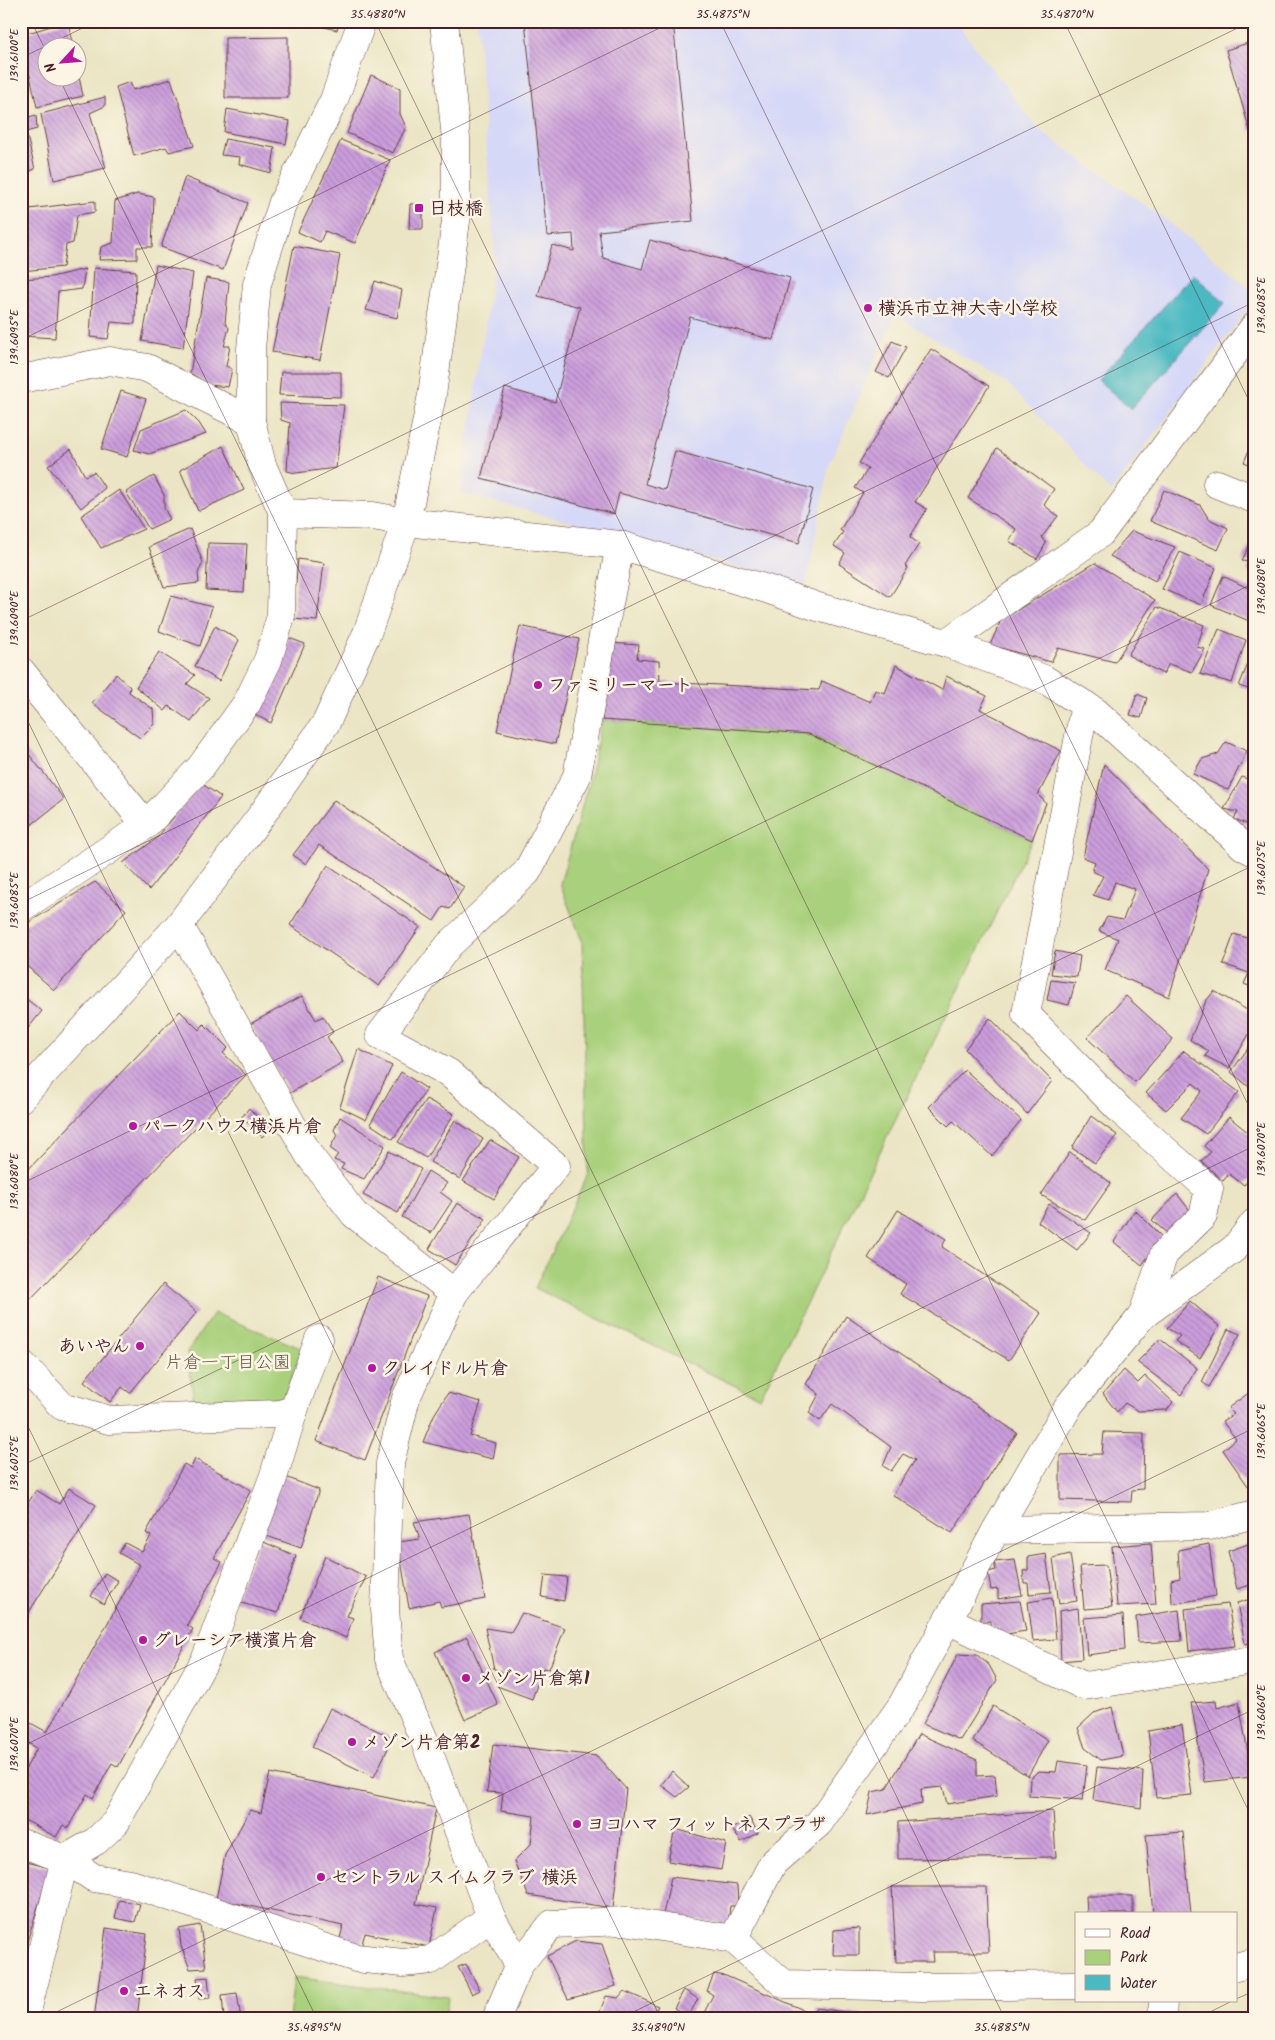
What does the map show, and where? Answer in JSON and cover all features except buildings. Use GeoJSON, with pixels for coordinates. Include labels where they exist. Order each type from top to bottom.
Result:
{"type":"FeatureCollection","features":[{"type":"Feature","properties":{"kind":"street"},"geometry":{"type":"LineString","coordinates":[[21,908],[146,825],[200,768],[247,703],[268,660],[280,616],[283,513],[262,466],[251,421],[251,349],[257,284],[283,202],[334,100],[362,21]]}},
{"type":"Feature","properties":{"kind":"street"},"geometry":{"type":"LineString","coordinates":[[21,1098],[179,925],[261,816],[326,723],[367,633],[406,522],[432,395],[456,221],[456,139],[444,21]]}},
{"type":"Feature","properties":{"kind":"street"},"geometry":{"type":"LineString","coordinates":[[946,643],[1101,533],[1163,464],[1254,326]]}},
{"type":"Feature","properties":{"kind":"street"},"geometry":{"type":"LineString","coordinates":[[21,379],[110,361],[147,368],[251,421]]}},
{"type":"Feature","properties":{"kind":"street"},"geometry":{"type":"LineString","coordinates":[[1217,484],[1254,500]]}},
{"type":"Feature","properties":{"kind":"street"},"geometry":{"type":"LineString","coordinates":[[283,513],[373,516],[406,522],[620,544],[767,589],[818,607],[946,643],[1044,679],[1096,712],[1243,846],[1254,852]]}},
{"type":"Feature","properties":{"kind":"street"},"geometry":{"type":"LineString","coordinates":[[519,1965],[491,1917],[425,1742],[389,1659],[385,1609],[390,1463],[406,1398],[454,1293],[556,1166],[449,1073],[380,1035],[449,945],[527,872],[577,776],[620,544]]}},
{"type":"Feature","properties":{"kind":"street"},"geometry":{"type":"LineString","coordinates":[[21,671],[146,825]]}},
{"type":"Feature","properties":{"kind":"street"},"geometry":{"type":"LineString","coordinates":[[1084,705],[1026,1014],[1120,1110],[1209,1189],[1203,1216],[1164,1254],[1142,1316]]}},
{"type":"Feature","properties":{"kind":"street"},"geometry":{"type":"LineString","coordinates":[[179,925],[309,1156],[354,1214],[454,1293]]}},
{"type":"Feature","properties":{"kind":"street"},"geometry":{"type":"LineString","coordinates":[[733,1940],[773,1863],[820,1823],[902,1705],[996,1530],[1070,1404],[1142,1316],[1235,1248],[1254,1223]]}},
{"type":"Feature","properties":{"kind":"street"},"geometry":{"type":"LineString","coordinates":[[25,2019],[65,1859],[96,1841],[116,1822],[206,1658],[273,1478],[319,1339]]}},
{"type":"Feature","properties":{"kind":"street"},"geometry":{"type":"LineString","coordinates":[[21,1363],[62,1406],[109,1420],[278,1414],[294,1410]]}},
{"type":"Feature","properties":{"kind":"street"},"geometry":{"type":"LineString","coordinates":[[996,1530],[1210,1526],[1254,1514]]}},
{"type":"Feature","properties":{"kind":"street"},"geometry":{"type":"LineString","coordinates":[[948,1620],[1084,1686],[1254,1660]]}},
{"type":"Feature","properties":{"kind":"street"},"geometry":{"type":"LineString","coordinates":[[21,1843],[65,1859],[94,1878],[131,1884],[356,1958],[403,1963],[431,1960],[491,1917]]}},
{"type":"Feature","properties":{"kind":"street"},"geometry":{"type":"LineString","coordinates":[[496,2019],[519,1965],[552,1924],[624,1921],[733,1940],[784,1984],[923,1987],[1075,1985]]}},
{"type":"Feature","properties":{"kind":"street"},"geometry":{"type":"LineString","coordinates":[[1238,1966],[1254,1962]]}},
{"type":"Feature","properties":{"kind":"street"},"geometry":{"type":"LineString","coordinates":[[1162,2019],[1163,2002]]}},
{"type":"Feature","properties":{"kind":"shaded area","name":"横浜市立神大寺小学校"},"geometry":{"type":"Polygon","coordinates":[[[477,21],[955,21],[1039,130],[1165,219],[1254,291],[1254,300],[1111,492],[1007,383],[895,315],[829,466],[806,585],[460,493],[495,258],[477,21]]]}},
{"type":"Feature","properties":{"kind":"green space"},"geometry":{"type":"Polygon","coordinates":[[[602,720],[809,734],[1032,840],[760,1398],[535,1288],[588,1174],[582,941],[560,884],[590,778],[602,720]]]}},
{"type":"Feature","properties":{"kind":"green space","name":"片倉一丁目公園"},"geometry":{"type":"Polygon","coordinates":[[[214,1313],[303,1349],[283,1399],[194,1402],[187,1352],[214,1313]]]}},
{"type":"Feature","properties":{"kind":"green space"},"geometry":{"type":"Polygon","coordinates":[[[294,1977],[448,1997],[445,2019],[289,2019],[294,1977]]]}},
{"type":"Feature","properties":{"kind":"water"},"geometry":{"type":"Polygon","coordinates":[[[1193,274],[1225,303],[1131,409],[1098,380],[1193,274]]]}},
{"type":"Feature","properties":{"kind":"place","name":"日枝橋"},"geometry":{"type":"Point","coordinates":[419,208]}},
{"type":"Feature","properties":{"kind":"place","name":"横浜市立神大寺小学校"},"geometry":{"type":"Point","coordinates":[868,308]}},
{"type":"Feature","properties":{"kind":"place","name":"ファミリーマート"},"geometry":{"type":"Point","coordinates":[538,685]}},
{"type":"Feature","properties":{"kind":"place","name":"パークハウス横浜片倉"},"geometry":{"type":"Point","coordinates":[133,1126]}},
{"type":"Feature","properties":{"kind":"place","name":"あいやん"},"geometry":{"type":"Point","coordinates":[140,1346]}},
{"type":"Feature","properties":{"kind":"place","name":"クレイドル片倉"},"geometry":{"type":"Point","coordinates":[372,1368]}},
{"type":"Feature","properties":{"kind":"place","name":"グレーシア横濱片倉"},"geometry":{"type":"Point","coordinates":[143,1640]}},
{"type":"Feature","properties":{"kind":"place","name":"メゾン片倉第1"},"geometry":{"type":"Point","coordinates":[466,1678]}},
{"type":"Feature","properties":{"kind":"place","name":"メゾン片倉第2"},"geometry":{"type":"Point","coordinates":[352,1742]}},
{"type":"Feature","properties":{"kind":"place","name":"ヨコハマ フィットネスプラザ"},"geometry":{"type":"Point","coordinates":[577,1824]}},
{"type":"Feature","properties":{"kind":"place","name":"セントラル スイムクラブ 横浜"},"geometry":{"type":"Point","coordinates":[321,1877]}},
{"type":"Feature","properties":{"kind":"place","name":"エネオス"},"geometry":{"type":"Point","coordinates":[124,1991]}}]}
